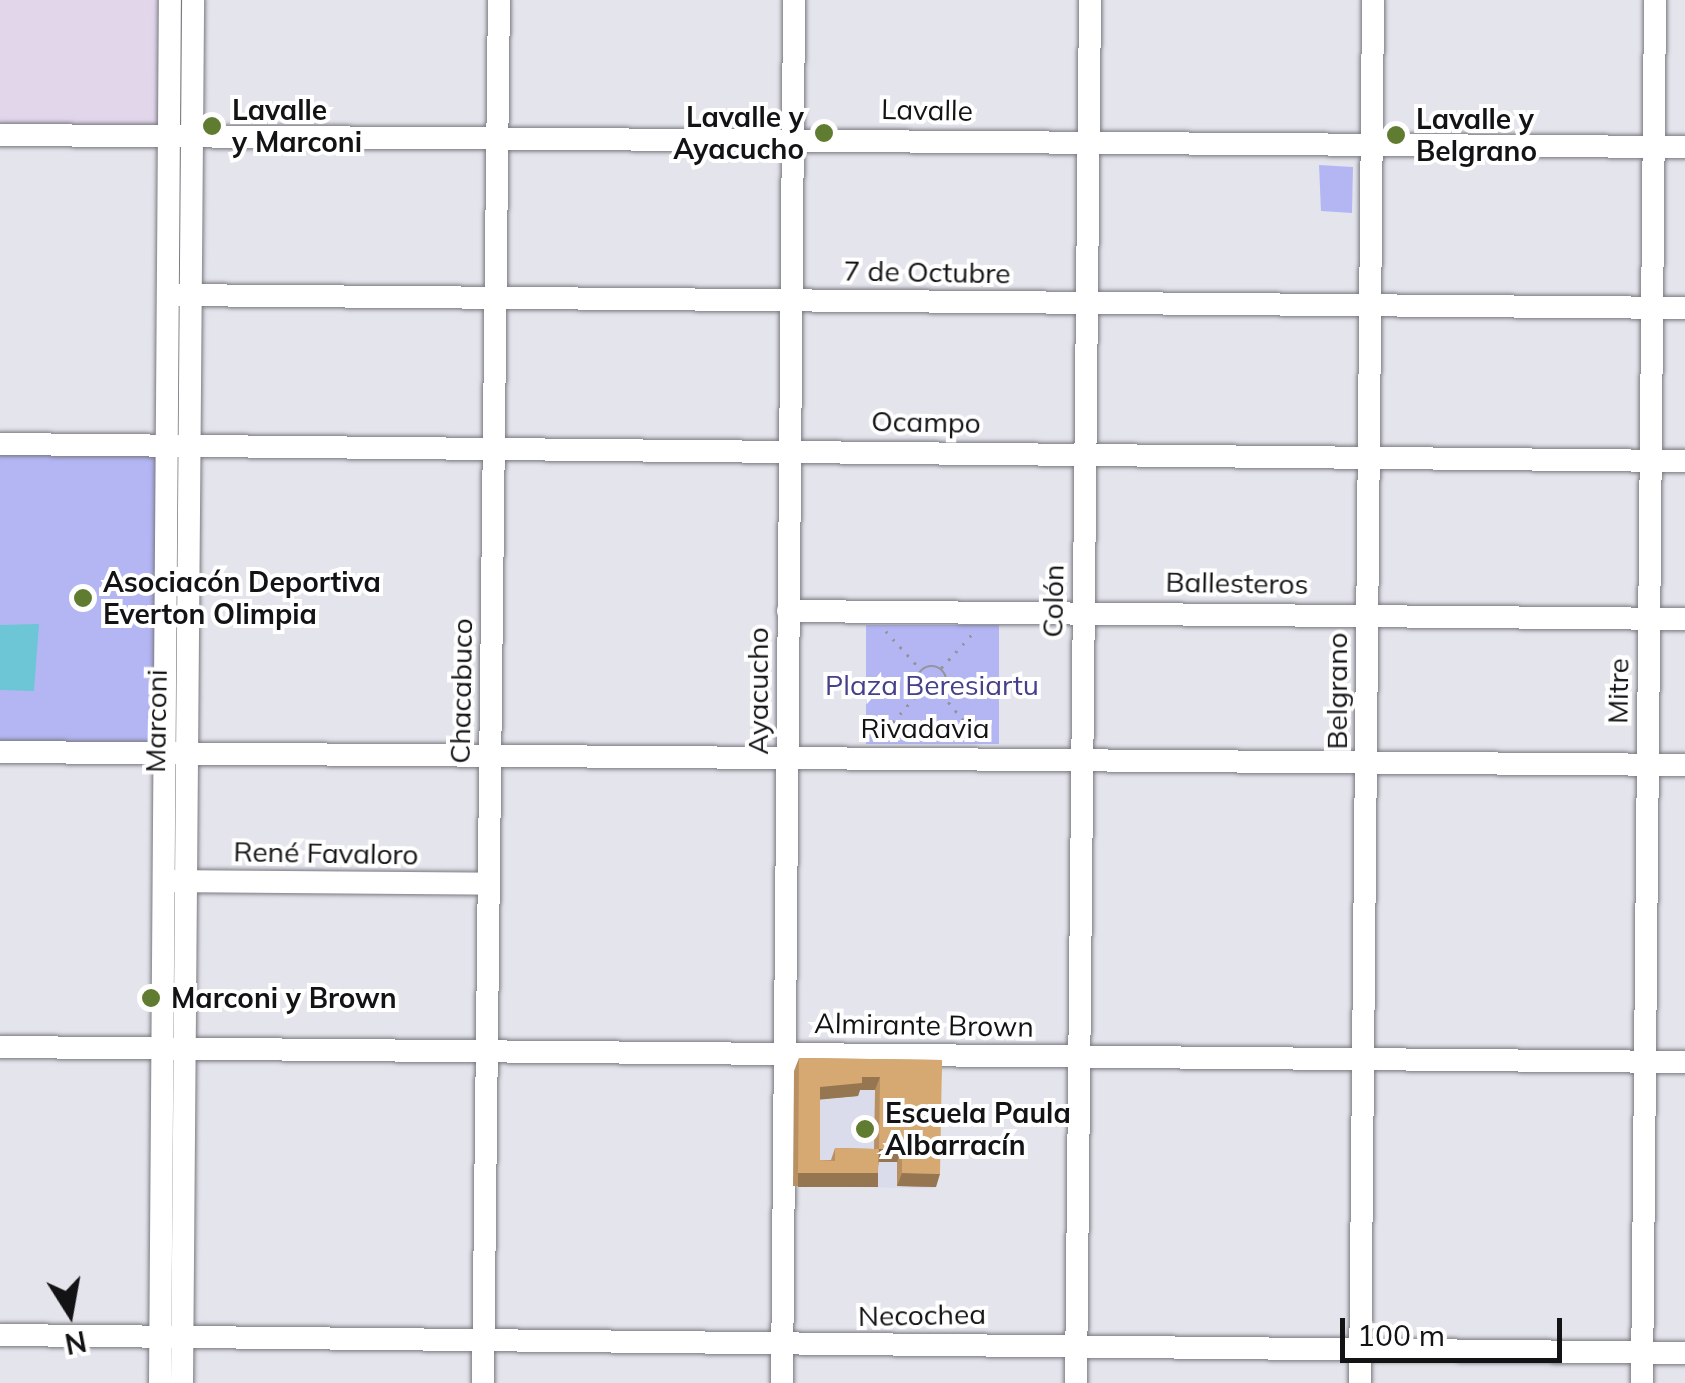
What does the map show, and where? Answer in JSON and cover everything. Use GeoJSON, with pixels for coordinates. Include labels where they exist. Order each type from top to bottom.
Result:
{"type":"FeatureCollection","features":[{"type":"Feature","properties":{"kind":"street","name":"Marconi"},"geometry":{"type":"LineString","coordinates":[[160,1383],[171,1336],[175,881],[180,137],[170,0]]}},
{"type":"Feature","properties":{"kind":"street","name":"Marconi"},"geometry":{"type":"LineString","coordinates":[[180,137],[193,0]]}},
{"type":"Feature","properties":{"kind":"street","name":"Chacabuco"},"geometry":{"type":"LineString","coordinates":[[483,1383],[499,0]]}},
{"type":"Feature","properties":{"kind":"street","name":"Ayacucho"},"geometry":{"type":"LineString","coordinates":[[782,1383],[794,0]]}},
{"type":"Feature","properties":{"kind":"street","name":"Colón"},"geometry":{"type":"LineString","coordinates":[[1076,1383],[1090,0]]}},
{"type":"Feature","properties":{"kind":"street","name":"Belgrano"},"geometry":{"type":"LineString","coordinates":[[1360,1383],[1373,0]]}},
{"type":"Feature","properties":{"kind":"street","name":"Mitre"},"geometry":{"type":"LineString","coordinates":[[1642,1383],[1654,0]]}},
{"type":"Feature","properties":{"kind":"street","name":"Lavalle"},"geometry":{"type":"LineString","coordinates":[[0,135],[1685,147]]}},
{"type":"Feature","properties":{"kind":"street","name":"7 de Octubre"},"geometry":{"type":"LineString","coordinates":[[179,295],[1685,308]]}},
{"type":"Feature","properties":{"kind":"street","name":"Ocampo"},"geometry":{"type":"LineString","coordinates":[[0,444],[1685,462]]}},
{"type":"Feature","properties":{"kind":"street","name":"Ballesteros"},"geometry":{"type":"LineString","coordinates":[[788,611],[994,609],[1685,618]]}},
{"type":"Feature","properties":{"kind":"street","name":"Rivadavia"},"geometry":{"type":"LineString","coordinates":[[0,752],[1685,765]]}},
{"type":"Feature","properties":{"kind":"street","name":"René Favaloro"},"geometry":{"type":"LineString","coordinates":[[175,881],[488,884]]}},
{"type":"Feature","properties":{"kind":"street","name":"Almirante Brown"},"geometry":{"type":"LineString","coordinates":[[0,1047],[1685,1062]]}},
{"type":"Feature","properties":{"kind":"street","name":"Necochea"},"geometry":{"type":"LineString","coordinates":[[0,1335],[782,1346],[1076,1343],[1685,1353]]}},
{"type":"Feature","properties":{"kind":"street","name":"Marconi"},"geometry":{"type":"LineString","coordinates":[[171,1336],[182,1383]]}},
{"type":"Feature","properties":{"kind":"path"},"geometry":{"type":"LineString","coordinates":[[922,671],[940,669],[994,609]]}},
{"type":"Feature","properties":{"kind":"path"},"geometry":{"type":"LineString","coordinates":[[862,758],[920,691],[922,671],[866,610]]}},
{"type":"Feature","properties":{"kind":"path"},"geometry":{"type":"LineString","coordinates":[[940,669],[947,681],[941,693]]}},
{"type":"Feature","properties":{"kind":"path"},"geometry":{"type":"LineString","coordinates":[[920,691],[941,693],[995,758]]}},
{"type":"Feature","properties":{"kind":"shaded area"},"geometry":{"type":"Polygon","coordinates":[[[0,0],[170,0],[170,135],[0,135],[0,0]]]}},
{"type":"Feature","properties":{"kind":"shaded area"},"geometry":{"type":"Polygon","coordinates":[[[39,624],[34,691],[0,690],[0,625],[39,624]]]}},
{"type":"Feature","properties":{"kind":"shaded area","name":"Escuela Paula Albarracín"},"geometry":{"type":"Polygon","coordinates":[[[794,1071],[937,1073],[935,1188],[792,1186],[794,1071]]]}},
{"type":"Feature","properties":{"kind":"green space"},"geometry":{"type":"Polygon","coordinates":[[[1319,165],[1353,167],[1352,213],[1321,211],[1319,165]]]}},
{"type":"Feature","properties":{"kind":"green space","name":"Asociacón Deportiva Everton Olimpia"},"geometry":{"type":"Polygon","coordinates":[[[0,440],[167,443],[162,754],[0,751],[0,440]]]}},
{"type":"Feature","properties":{"kind":"green space","name":"Plaza Beresiartu"},"geometry":{"type":"Polygon","coordinates":[[[866,625],[999,625],[999,744],[866,744],[866,625]]]}},
{"type":"Feature","properties":{"kind":"building"},"geometry":{"type":"Polygon","coordinates":[[[799,1058],[942,1060],[940,1174],[902,1173],[902,1149],[879,1149],[878,1173],[798,1173],[799,1058]],[[880,1077],[820,1087],[820,1160],[835,1161],[835,1148],[879,1149],[880,1077]]]}},
{"type":"Feature","properties":{"kind":"place","name":"Lavalle y Marconi"},"geometry":{"type":"Point","coordinates":[212,126]}},
{"type":"Feature","properties":{"kind":"place","name":"Lavalle y Ayacucho"},"geometry":{"type":"Point","coordinates":[824,133]}},
{"type":"Feature","properties":{"kind":"place","name":"Lavalle y Belgrano"},"geometry":{"type":"Point","coordinates":[1396,135]}},
{"type":"Feature","properties":{"kind":"place","name":"Asociacón Deportiva Everton Olimpia"},"geometry":{"type":"Point","coordinates":[83,598]}},
{"type":"Feature","properties":{"kind":"place","name":"Marconi y Brown"},"geometry":{"type":"Point","coordinates":[151,998]}},
{"type":"Feature","properties":{"kind":"place","name":"Escuela Paula Albarracín"},"geometry":{"type":"Point","coordinates":[865,1129]}}]}
